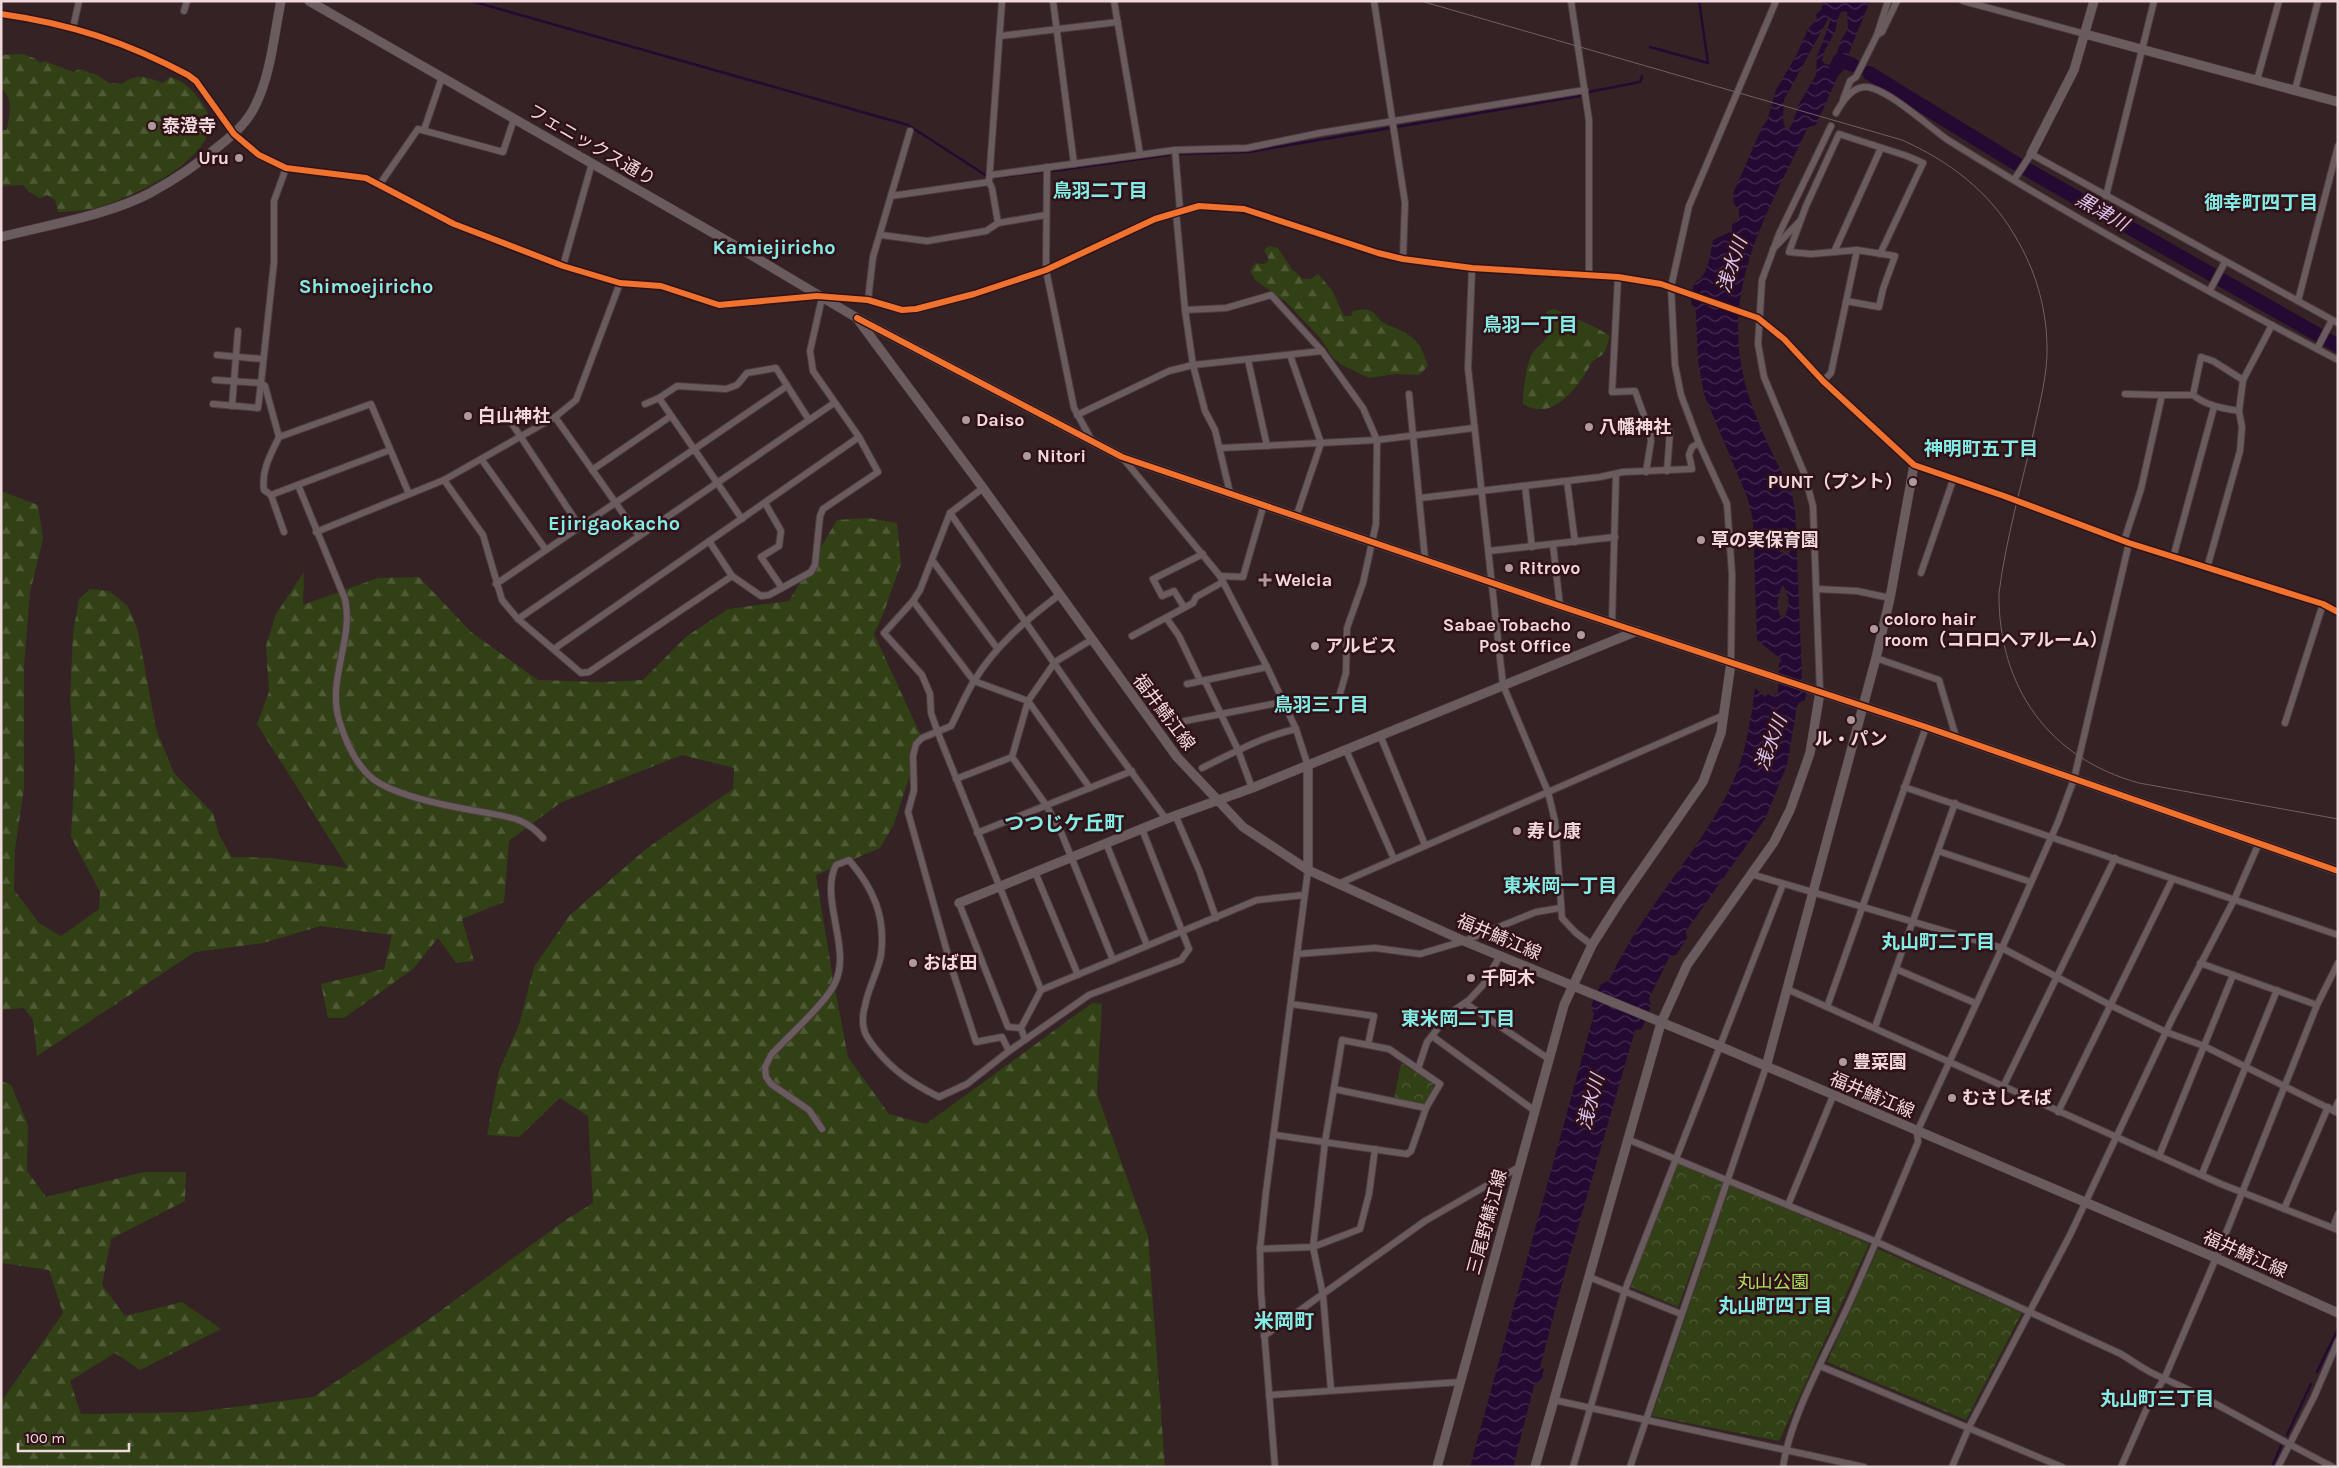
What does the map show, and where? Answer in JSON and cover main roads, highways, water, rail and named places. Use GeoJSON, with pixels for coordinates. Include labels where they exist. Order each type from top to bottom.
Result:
{"type":"FeatureCollection","features":[{"type":"Feature","properties":{"kind":"water","name":"浅水川"},"geometry":{"type":"Polygon","coordinates":[[[1822,1],[1870,1],[1848,55],[1851,58],[1845,70],[1841,69],[1816,125],[1808,127],[1764,220],[1752,250],[1743,281],[1739,313],[1739,347],[1749,398],[1792,495],[1795,510],[1802,679],[1807,684],[1805,700],[1797,706],[1787,765],[1765,819],[1686,931],[1687,938],[1676,955],[1670,956],[1649,998],[1651,1006],[1642,1029],[1635,1030],[1567,1265],[1540,1367],[1544,1369],[1541,1382],[1535,1382],[1513,1467],[1470,1467],[1594,1014],[1591,1006],[1601,984],[1609,981],[1637,930],[1719,810],[1737,772],[1750,724],[1755,688],[1765,697],[1768,694],[1778,695],[1779,663],[1782,661],[1757,640],[1753,521],[1748,499],[1704,394],[1698,361],[1696,312],[1695,307],[1691,304],[1694,283],[1699,280],[1706,270],[1713,240],[1732,231],[1732,225],[1739,219],[1739,209],[1734,204],[1733,194],[1762,127],[1767,121],[1776,90],[1797,54],[1808,29],[1817,19],[1816,14],[1822,9],[1822,1]],[[1847,11],[1841,12],[1835,31],[1825,49],[1822,61],[1825,64],[1831,65],[1834,62],[1841,40],[1848,29],[1847,11]],[[1829,17],[1784,100],[1783,119],[1785,129],[1789,129],[1799,104],[1816,75],[1817,57],[1831,19],[1829,17]],[[1781,532],[1777,536],[1780,552],[1789,554],[1791,549],[1781,532]],[[1783,585],[1778,607],[1780,616],[1783,619],[1789,602],[1783,585]]]}},
{"type":"Feature","properties":{"kind":"waterway"},"geometry":{"type":"LineString","coordinates":[[471,1],[908,125],[990,178],[1041,172]]}},
{"type":"Feature","properties":{"kind":"waterway"},"geometry":{"type":"LineString","coordinates":[[1650,47],[1708,63],[1699,1]]}},
{"type":"Feature","properties":{"kind":"waterway","name":"黒津川"},"geometry":{"type":"LineString","coordinates":[[1836,68],[1840,60],[1853,65]]}},
{"type":"Feature","properties":{"kind":"waterway","name":"黒津川"},"geometry":{"type":"LineString","coordinates":[[1869,73],[2012,161],[2338,346]]}},
{"type":"Feature","properties":{"kind":"waterway"},"geometry":{"type":"LineString","coordinates":[[1588,92],[1640,82],[1642,76]]}},
{"type":"Feature","properties":{"kind":"waterway"},"geometry":{"type":"LineString","coordinates":[[1181,154],[1248,152],[1580,96]]}},
{"type":"Feature","properties":{"kind":"waterway"},"geometry":{"type":"LineString","coordinates":[[1053,171],[1169,155]]}},
{"type":"Feature","properties":{"kind":"waterway"},"geometry":{"type":"LineString","coordinates":[[2317,1372],[2338,1329]]}},
{"type":"Feature","properties":{"kind":"waterway"},"geometry":{"type":"LineString","coordinates":[[2287,1435],[2311,1384]]}},
{"type":"Feature","properties":{"kind":"waterway"},"geometry":{"type":"LineString","coordinates":[[2272,1467],[2281,1446]]}},
{"type":"Feature","properties":{"kind":"tram line"},"geometry":{"type":"LineString","coordinates":[[1421,1],[1902,140],[1952,168],[1980,191],[2005,220],[2028,261],[2042,302],[2046,330],[2047,355],[2043,387],[2010,531],[1999,593],[2001,627],[2008,658],[2019,687],[2035,714],[2054,736],[2079,756],[2107,771],[2139,783],[2338,819]]}},
{"type":"Feature","properties":{"kind":"place","name":"泰澄寺"},"geometry":{"type":"Point","coordinates":[152,126]}},
{"type":"Feature","properties":{"kind":"place","name":"Uru"},"geometry":{"type":"Point","coordinates":[239,158]}},
{"type":"Feature","properties":{"kind":"place","name":"白山神社"},"geometry":{"type":"Point","coordinates":[468,416]}},
{"type":"Feature","properties":{"kind":"place","name":"Daiso"},"geometry":{"type":"Point","coordinates":[966,420]}},
{"type":"Feature","properties":{"kind":"place","name":"八幡神社"},"geometry":{"type":"Point","coordinates":[1589,427]}},
{"type":"Feature","properties":{"kind":"place","name":"Nitori"},"geometry":{"type":"Point","coordinates":[1027,456]}},
{"type":"Feature","properties":{"kind":"place","name":"PUNT（プント）"},"geometry":{"type":"Point","coordinates":[1913,482]}},
{"type":"Feature","properties":{"kind":"place","name":"草の実保育園"},"geometry":{"type":"Point","coordinates":[1701,540]}},
{"type":"Feature","properties":{"kind":"place","name":"Ritrovo"},"geometry":{"type":"Point","coordinates":[1509,568]}},
{"type":"Feature","properties":{"kind":"place","name":"Welcia"},"geometry":{"type":"Point","coordinates":[1265,580]}},
{"type":"Feature","properties":{"kind":"place","name":"coloro hair room（コロロヘアルーム）"},"geometry":{"type":"Point","coordinates":[1874,629]}},
{"type":"Feature","properties":{"kind":"place","name":"Sabae Tobacho Post Office"},"geometry":{"type":"Point","coordinates":[1581,635]}},
{"type":"Feature","properties":{"kind":"place","name":"アルビス"},"geometry":{"type":"Point","coordinates":[1315,646]}},
{"type":"Feature","properties":{"kind":"place","name":"ル・パン"},"geometry":{"type":"Point","coordinates":[1851,720]}},
{"type":"Feature","properties":{"kind":"place","name":"寿し康"},"geometry":{"type":"Point","coordinates":[1517,831]}},
{"type":"Feature","properties":{"kind":"place","name":"おば田"},"geometry":{"type":"Point","coordinates":[913,963]}},
{"type":"Feature","properties":{"kind":"place","name":"千阿木"},"geometry":{"type":"Point","coordinates":[1471,978]}},
{"type":"Feature","properties":{"kind":"place","name":"豊菜園"},"geometry":{"type":"Point","coordinates":[1843,1062]}},
{"type":"Feature","properties":{"kind":"place","name":"むさしそば"},"geometry":{"type":"Point","coordinates":[1952,1098]}},
{"type":"Feature","properties":{"kind":"district","name":"鳥羽二丁目"},"geometry":{"type":"Point","coordinates":[1100,191]}},
{"type":"Feature","properties":{"kind":"district","name":"御幸町四丁目"},"geometry":{"type":"Point","coordinates":[2261,203]}},
{"type":"Feature","properties":{"kind":"district","name":"Kamiejiricho"},"geometry":{"type":"Point","coordinates":[774,247]}},
{"type":"Feature","properties":{"kind":"district","name":"Shimoejiricho"},"geometry":{"type":"Point","coordinates":[366,286]}},
{"type":"Feature","properties":{"kind":"district","name":"鳥羽一丁目"},"geometry":{"type":"Point","coordinates":[1530,325]}},
{"type":"Feature","properties":{"kind":"district","name":"神明町五丁目"},"geometry":{"type":"Point","coordinates":[1981,449]}},
{"type":"Feature","properties":{"kind":"district","name":"Ejirigaokacho"},"geometry":{"type":"Point","coordinates":[614,523]}},
{"type":"Feature","properties":{"kind":"district","name":"鳥羽三丁目"},"geometry":{"type":"Point","coordinates":[1321,705]}},
{"type":"Feature","properties":{"kind":"district","name":"つつじケ丘町"},"geometry":{"type":"Point","coordinates":[1064,823]}},
{"type":"Feature","properties":{"kind":"district","name":"東米岡一丁目"},"geometry":{"type":"Point","coordinates":[1560,886]}},
{"type":"Feature","properties":{"kind":"district","name":"丸山町二丁目"},"geometry":{"type":"Point","coordinates":[1938,942]}},
{"type":"Feature","properties":{"kind":"district","name":"東米岡二丁目"},"geometry":{"type":"Point","coordinates":[1458,1019]}},
{"type":"Feature","properties":{"kind":"district","name":"丸山町四丁目"},"geometry":{"type":"Point","coordinates":[1775,1306]}},
{"type":"Feature","properties":{"kind":"district","name":"米岡町"},"geometry":{"type":"Point","coordinates":[1284,1321]}},
{"type":"Feature","properties":{"kind":"district","name":"丸山町三丁目"},"geometry":{"type":"Point","coordinates":[2157,1399]}},
{"type":"Feature","properties":{"kind":"park label","name":"丸山公園"},"geometry":{"type":"Point","coordinates":[1773,1282]}}]}
